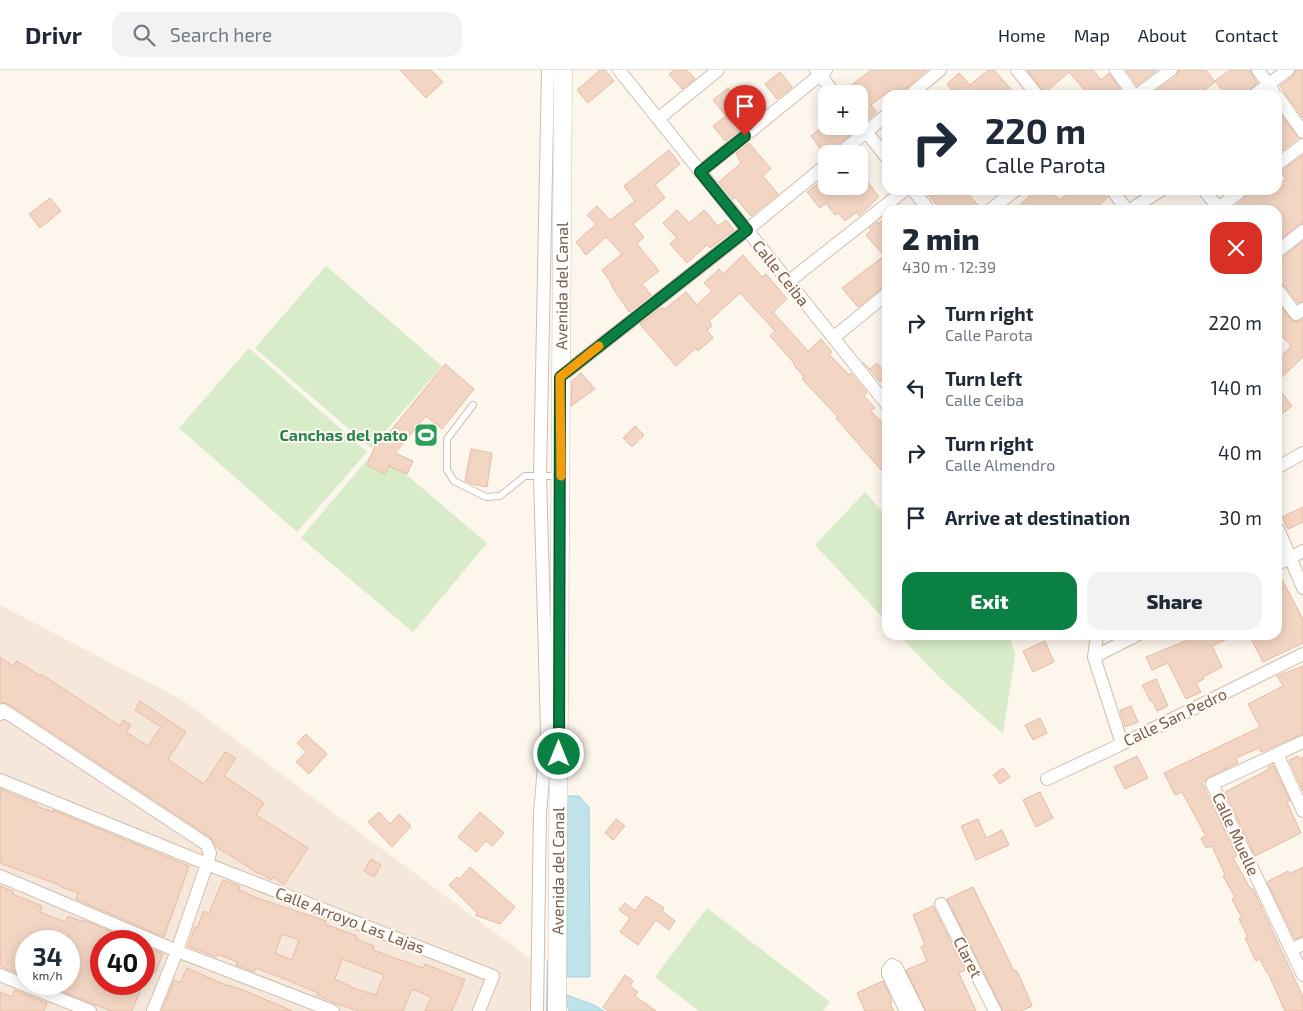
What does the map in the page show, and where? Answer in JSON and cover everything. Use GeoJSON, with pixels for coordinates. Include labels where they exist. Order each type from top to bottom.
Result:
{"type":"FeatureCollection","features":[{"type":"Feature","properties":{"kind":"street"},"geometry":{"type":"LineString","coordinates":[[537,1011],[540,813],[546,731],[553,475],[548,70]]}},
{"type":"Feature","properties":{"kind":"street","name":"Avenida del Canal"},"geometry":{"type":"LineString","coordinates":[[557,1011],[553,475],[560,377],[563,70]]}},
{"type":"Feature","properties":{"kind":"street","name":"Calle Ceiba"},"geometry":{"type":"LineString","coordinates":[[619,70],[833,338],[882,390]]}},
{"type":"Feature","properties":{"kind":"street"},"geometry":{"type":"LineString","coordinates":[[658,120],[718,70]]}},
{"type":"Feature","properties":{"kind":"street"},"geometry":{"type":"LineString","coordinates":[[916,90],[940,70]]}},
{"type":"Feature","properties":{"kind":"street"},"geometry":{"type":"LineString","coordinates":[[1017,70],[1028,90]]}},
{"type":"Feature","properties":{"kind":"street"},"geometry":{"type":"LineString","coordinates":[[1116,70],[1131,90]]}},
{"type":"Feature","properties":{"kind":"street"},"geometry":{"type":"LineString","coordinates":[[1142,90],[1171,70]]}},
{"type":"Feature","properties":{"kind":"street"},"geometry":{"type":"LineString","coordinates":[[1258,70],[1272,90]]}},
{"type":"Feature","properties":{"kind":"street"},"geometry":{"type":"LineString","coordinates":[[1260,90],[1288,70]]}},
{"type":"Feature","properties":{"kind":"street"},"geometry":{"type":"LineString","coordinates":[[700,172],[821,72],[829,85]]}},
{"type":"Feature","properties":{"kind":"street"},"geometry":{"type":"LineString","coordinates":[[1282,103],[1303,132]]}},
{"type":"Feature","properties":{"kind":"street"},"geometry":{"type":"LineString","coordinates":[[868,124],[882,117]]}},
{"type":"Feature","properties":{"kind":"street"},"geometry":{"type":"LineString","coordinates":[[868,134],[882,151]]}},
{"type":"Feature","properties":{"kind":"street"},"geometry":{"type":"LineString","coordinates":[[847,145],[855,135]]}},
{"type":"Feature","properties":{"kind":"street"},"geometry":{"type":"LineString","coordinates":[[1282,161],[1303,145]]}},
{"type":"Feature","properties":{"kind":"street"},"geometry":{"type":"LineString","coordinates":[[560,377],[818,172]]}},
{"type":"Feature","properties":{"kind":"street"},"geometry":{"type":"LineString","coordinates":[[886,205],[899,195]]}},
{"type":"Feature","properties":{"kind":"street"},"geometry":{"type":"LineString","coordinates":[[917,195],[925,205]]}},
{"type":"Feature","properties":{"kind":"street"},"geometry":{"type":"LineString","coordinates":[[996,205],[1010,195]]}},
{"type":"Feature","properties":{"kind":"street"},"geometry":{"type":"LineString","coordinates":[[1129,205],[1150,195]]}},
{"type":"Feature","properties":{"kind":"street"},"geometry":{"type":"LineString","coordinates":[[1208,195],[1216,205]]}},
{"type":"Feature","properties":{"kind":"street"},"geometry":{"type":"LineString","coordinates":[[1224,205],[1236,195]]}},
{"type":"Feature","properties":{"kind":"street"},"geometry":{"type":"LineString","coordinates":[[788,282],[882,208]]}},
{"type":"Feature","properties":{"kind":"street"},"geometry":{"type":"LineString","coordinates":[[1282,248],[1303,231]]}},
{"type":"Feature","properties":{"kind":"street"},"geometry":{"type":"LineString","coordinates":[[1282,294],[1300,311]]}},
{"type":"Feature","properties":{"kind":"street"},"geometry":{"type":"LineString","coordinates":[[833,338],[882,298]]}},
{"type":"Feature","properties":{"kind":"street"},"geometry":{"type":"LineString","coordinates":[[1282,464],[1303,453]]}},
{"type":"Feature","properties":{"kind":"street"},"geometry":{"type":"LineString","coordinates":[[1303,551],[1283,561],[1303,588]]}},
{"type":"Feature","properties":{"kind":"street"},"geometry":{"type":"LineString","coordinates":[[1096,640],[1094,657],[1122,744]]}},
{"type":"Feature","properties":{"kind":"street"},"geometry":{"type":"LineString","coordinates":[[1094,657],[1127,640]]}},
{"type":"Feature","properties":{"kind":"street","name":"Calle San Pedro"},"geometry":{"type":"LineString","coordinates":[[1047,779],[1303,654]]}},
{"type":"Feature","properties":{"kind":"street"},"geometry":{"type":"LineString","coordinates":[[2,712],[206,844],[210,853],[207,864],[153,1011]]}},
{"type":"Feature","properties":{"kind":"street","name":"Calle Muelle"},"geometry":{"type":"LineString","coordinates":[[1303,742],[1212,784],[1297,947],[1303,973]]}},
{"type":"Feature","properties":{"kind":"street"},"geometry":{"type":"LineString","coordinates":[[1277,754],[1303,811]]}},
{"type":"Feature","properties":{"kind":"street","name":"Calle Arroyo Las Lajas"},"geometry":{"type":"LineString","coordinates":[[0,780],[207,864],[493,976],[479,1011]]}},
{"type":"Feature","properties":{"kind":"street"},"geometry":{"type":"LineString","coordinates":[[0,876],[176,951],[333,1011]]}},
{"type":"Feature","properties":{"kind":"street","name":"Claret"},"geometry":{"type":"LineString","coordinates":[[941,904],[994,1011]]}},
{"type":"Feature","properties":{"kind":"street"},"geometry":{"type":"LineString","coordinates":[[906,1011],[888,974],[888,970],[892,965],[896,967],[918,1011]]}},
{"type":"Feature","properties":{"kind":"street"},"geometry":{"type":"LineString","coordinates":[[0,975],[90,1011]]}},
{"type":"Feature","properties":{"kind":"lane"},"geometry":{"type":"LineString","coordinates":[[473,405],[447,439],[447,470],[454,481],[486,497],[493,497],[500,496],[525,476],[553,475]]}},
{"type":"Feature","properties":{"kind":"shaded area"},"geometry":{"type":"Polygon","coordinates":[[[0,605],[182,700],[537,964],[529,1011],[0,1011],[0,605]]]}},
{"type":"Feature","properties":{"kind":"green space"},"geometry":{"type":"Polygon","coordinates":[[[326,266],[442,366],[371,448],[255,348],[326,266]]]}},
{"type":"Feature","properties":{"kind":"green space"},"geometry":{"type":"Polygon","coordinates":[[[249,348],[367,452],[297,532],[179,428],[249,348]]]}},
{"type":"Feature","properties":{"kind":"green space"},"geometry":{"type":"Polygon","coordinates":[[[376,449],[487,543],[413,632],[301,538],[376,449]]]}},
{"type":"Feature","properties":{"kind":"green space"},"geometry":{"type":"Polygon","coordinates":[[[865,492],[882,511],[882,617],[815,545],[865,492]]]}},
{"type":"Feature","properties":{"kind":"green space"},"geometry":{"type":"Polygon","coordinates":[[[904,640],[1010,640],[1015,655],[1003,734],[939,677],[904,640]]]}},
{"type":"Feature","properties":{"kind":"green space"},"geometry":{"type":"Polygon","coordinates":[[[707,908],[830,1002],[823,1011],[699,1011],[655,977],[707,908]]]}},
{"type":"Feature","properties":{"kind":"water"},"geometry":{"type":"Polygon","coordinates":[[[567,796],[579,796],[589,807],[590,977],[567,977],[567,796]]]}},
{"type":"Feature","properties":{"kind":"water"},"geometry":{"type":"Polygon","coordinates":[[[564,994],[594,1005],[604,1011],[569,1011],[564,994]]]}},
{"type":"Feature","properties":{"kind":"building"},"geometry":{"type":"Polygon","coordinates":[[[400,70],[431,70],[443,82],[426,98],[400,70]]]}},
{"type":"Feature","properties":{"kind":"building"},"geometry":{"type":"Polygon","coordinates":[[[600,70],[605,70],[614,81],[588,103],[577,90],[600,70]]]}},
{"type":"Feature","properties":{"kind":"building"},"geometry":{"type":"Polygon","coordinates":[[[674,70],[687,70],[695,79],[682,89],[669,74],[674,70]]]}},
{"type":"Feature","properties":{"kind":"building"},"geometry":{"type":"Polygon","coordinates":[[[871,70],[927,70],[904,90],[882,90],[882,96],[871,105],[877,112],[868,119],[868,85],[852,85],[871,70]]]}},
{"type":"Feature","properties":{"kind":"building"},"geometry":{"type":"Polygon","coordinates":[[[988,70],[994,70],[1012,90],[952,90],[947,84],[959,73],[970,85],[988,70]]]}},
{"type":"Feature","properties":{"kind":"building"},"geometry":{"type":"Polygon","coordinates":[[[1027,70],[1093,70],[1101,80],[1109,73],[1121,90],[1085,90],[1069,72],[1048,90],[1043,90],[1027,70]]]}},
{"type":"Feature","properties":{"kind":"building"},"geometry":{"type":"Polygon","coordinates":[[[1126,70],[1157,70],[1137,85],[1126,70]]]}},
{"type":"Feature","properties":{"kind":"building"},"geometry":{"type":"Polygon","coordinates":[[[1179,70],[1206,70],[1215,82],[1205,90],[1158,90],[1176,77],[1179,70]]]}},
{"type":"Feature","properties":{"kind":"building"},"geometry":{"type":"Polygon","coordinates":[[[1230,70],[1250,70],[1257,83],[1249,90],[1222,90],[1215,81],[1230,70]]]}},
{"type":"Feature","properties":{"kind":"building"},"geometry":{"type":"Polygon","coordinates":[[[1296,70],[1303,70],[1303,118],[1280,86],[1293,76],[1296,70]]]}},
{"type":"Feature","properties":{"kind":"building"},"geometry":{"type":"Polygon","coordinates":[[[780,72],[792,87],[777,99],[765,84],[780,72]]]}},
{"type":"Feature","properties":{"kind":"building"},"geometry":{"type":"Polygon","coordinates":[[[728,88],[753,119],[725,141],[713,126],[726,116],[713,100],[728,88]]]}},
{"type":"Feature","properties":{"kind":"building"},"geometry":{"type":"Polygon","coordinates":[[[1282,116],[1298,138],[1282,151],[1282,116]]]}},
{"type":"Feature","properties":{"kind":"building"},"geometry":{"type":"Polygon","coordinates":[[[818,130],[818,135],[850,135],[838,145],[818,146],[811,136],[818,130]]]}},
{"type":"Feature","properties":{"kind":"building"},"geometry":{"type":"Polygon","coordinates":[[[749,143],[771,169],[763,176],[778,194],[751,216],[719,182],[741,163],[736,153],[749,143]]]}},
{"type":"Feature","properties":{"kind":"building"},"geometry":{"type":"Polygon","coordinates":[[[669,150],[680,164],[655,185],[665,198],[633,224],[644,237],[637,244],[659,271],[642,284],[651,295],[629,312],[602,270],[622,254],[606,237],[586,255],[576,242],[596,224],[587,215],[597,206],[610,220],[635,201],[624,186],[669,150]]]}},
{"type":"Feature","properties":{"kind":"building"},"geometry":{"type":"Polygon","coordinates":[[[1303,155],[1303,223],[1282,238],[1282,205],[1235,205],[1248,195],[1282,195],[1282,182],[1286,179],[1282,174],[1282,171],[1303,155]]]}},
{"type":"Feature","properties":{"kind":"building"},"geometry":{"type":"Polygon","coordinates":[[[868,182],[879,197],[859,216],[857,212],[845,221],[838,213],[835,215],[826,203],[820,208],[807,192],[818,183],[818,195],[868,195],[868,182]]]}},
{"type":"Feature","properties":{"kind":"building"},"geometry":{"type":"Polygon","coordinates":[[[928,195],[969,195],[978,205],[937,205],[928,195]]]}},
{"type":"Feature","properties":{"kind":"building"},"geometry":{"type":"Polygon","coordinates":[[[1030,195],[1055,195],[1060,200],[1066,195],[1104,195],[1107,198],[1099,205],[1020,205],[1030,195]]]}},
{"type":"Feature","properties":{"kind":"building"},"geometry":{"type":"Polygon","coordinates":[[[50,198],[61,211],[40,228],[29,214],[50,198]]]}},
{"type":"Feature","properties":{"kind":"building"},"geometry":{"type":"Polygon","coordinates":[[[677,210],[689,223],[704,210],[718,226],[726,220],[734,230],[710,248],[707,245],[687,263],[670,244],[677,238],[663,223],[677,210]]]}},
{"type":"Feature","properties":{"kind":"building"},"geometry":{"type":"Polygon","coordinates":[[[882,221],[882,254],[866,235],[871,230],[869,228],[882,221]]]}},
{"type":"Feature","properties":{"kind":"building"},"geometry":{"type":"Polygon","coordinates":[[[1303,241],[1303,301],[1298,303],[1282,284],[1283,257],[1303,241]]]}},
{"type":"Feature","properties":{"kind":"building"},"geometry":{"type":"Polygon","coordinates":[[[743,255],[762,277],[766,274],[787,299],[773,312],[808,351],[821,339],[832,352],[829,354],[849,375],[851,373],[867,393],[864,396],[875,408],[871,411],[882,423],[882,469],[836,418],[838,417],[802,379],[804,377],[794,363],[770,336],[775,331],[740,293],[709,321],[712,326],[707,330],[713,338],[698,351],[696,348],[676,366],[640,324],[661,308],[665,309],[686,292],[697,305],[712,291],[704,283],[719,269],[723,274],[743,255]]]}},
{"type":"Feature","properties":{"kind":"building"},"geometry":{"type":"Polygon","coordinates":[[[882,258],[882,288],[858,307],[842,288],[882,258]]]}},
{"type":"Feature","properties":{"kind":"building"},"geometry":{"type":"Polygon","coordinates":[[[1282,308],[1292,321],[1297,322],[1303,319],[1303,357],[1282,377],[1282,356],[1291,346],[1282,336],[1282,308]]]}},
{"type":"Feature","properties":{"kind":"building"},"geometry":{"type":"Polygon","coordinates":[[[863,362],[870,369],[877,363],[882,369],[882,380],[880,382],[863,362]]]}},
{"type":"Feature","properties":{"kind":"building"},"geometry":{"type":"Polygon","coordinates":[[[445,364],[474,389],[442,429],[426,416],[395,453],[413,461],[407,474],[389,466],[385,474],[367,465],[376,444],[379,445],[445,364]]]}},
{"type":"Feature","properties":{"kind":"building"},"geometry":{"type":"Polygon","coordinates":[[[581,373],[595,389],[571,406],[572,381],[581,373]]]}},
{"type":"Feature","properties":{"kind":"building"},"geometry":{"type":"Polygon","coordinates":[[[1282,393],[1292,406],[1282,414],[1282,393]]]}},
{"type":"Feature","properties":{"kind":"building"},"geometry":{"type":"Polygon","coordinates":[[[635,426],[644,435],[632,447],[623,438],[635,426]]]}},
{"type":"Feature","properties":{"kind":"building"},"geometry":{"type":"Polygon","coordinates":[[[471,449],[492,453],[487,487],[465,481],[471,449]]]}},
{"type":"Feature","properties":{"kind":"building"},"geometry":{"type":"Polygon","coordinates":[[[1303,507],[1303,522],[1288,529],[1282,517],[1303,507]]]}},
{"type":"Feature","properties":{"kind":"building"},"geometry":{"type":"Polygon","coordinates":[[[1282,580],[1303,619],[1303,643],[1263,662],[1252,640],[1282,640],[1282,580]]]}},
{"type":"Feature","properties":{"kind":"building"},"geometry":{"type":"Polygon","coordinates":[[[1188,640],[1225,640],[1212,646],[1222,667],[1196,683],[1201,692],[1186,699],[1168,663],[1152,670],[1146,657],[1188,640]]]}},
{"type":"Feature","properties":{"kind":"building"},"geometry":{"type":"Polygon","coordinates":[[[1045,641],[1054,662],[1033,672],[1023,651],[1045,641]]]}},
{"type":"Feature","properties":{"kind":"building"},"geometry":{"type":"Polygon","coordinates":[[[0,657],[13,666],[17,661],[40,676],[41,674],[120,726],[123,720],[131,725],[126,732],[148,746],[161,727],[135,710],[140,701],[186,732],[168,759],[204,784],[225,752],[236,758],[224,776],[264,803],[256,815],[308,848],[284,885],[273,877],[271,880],[259,874],[216,847],[210,837],[7,703],[0,702],[0,657]]]}},
{"type":"Feature","properties":{"kind":"building"},"geometry":{"type":"Polygon","coordinates":[[[1303,666],[1303,734],[1261,752],[1259,748],[1236,758],[1238,763],[1209,777],[1202,783],[1237,856],[1233,858],[1250,888],[1253,889],[1303,997],[1303,1011],[1285,1011],[1268,973],[1260,959],[1256,961],[1245,938],[1248,937],[1239,919],[1242,918],[1232,899],[1235,897],[1223,876],[1225,875],[1212,846],[1206,848],[1201,838],[1206,836],[1182,792],[1175,795],[1164,773],[1260,727],[1248,704],[1283,686],[1277,676],[1303,666]]]}},
{"type":"Feature","properties":{"kind":"building"},"geometry":{"type":"Polygon","coordinates":[[[1156,679],[1168,706],[1157,711],[1153,701],[1151,702],[1142,685],[1156,679]]]}},
{"type":"Feature","properties":{"kind":"building"},"geometry":{"type":"Polygon","coordinates":[[[1131,706],[1138,722],[1125,727],[1120,710],[1131,706]]]}},
{"type":"Feature","properties":{"kind":"building"},"geometry":{"type":"Polygon","coordinates":[[[1040,718],[1047,733],[1033,740],[1025,725],[1040,718]]]}},
{"type":"Feature","properties":{"kind":"building"},"geometry":{"type":"Polygon","coordinates":[[[306,734],[327,754],[309,774],[296,762],[306,752],[297,743],[306,734]]]}},
{"type":"Feature","properties":{"kind":"building"},"geometry":{"type":"Polygon","coordinates":[[[1137,756],[1148,778],[1125,789],[1114,767],[1137,756]]]}},
{"type":"Feature","properties":{"kind":"building"},"geometry":{"type":"Polygon","coordinates":[[[1298,756],[1299,759],[1303,757],[1303,791],[1289,760],[1298,756]]]}},
{"type":"Feature","properties":{"kind":"building"},"geometry":{"type":"Polygon","coordinates":[[[1273,765],[1290,801],[1287,802],[1301,833],[1255,856],[1225,792],[1269,769],[1268,767],[1273,765]]]}},
{"type":"Feature","properties":{"kind":"building"},"geometry":{"type":"Polygon","coordinates":[[[1003,768],[1010,777],[1000,784],[993,775],[1003,768]]]}},
{"type":"Feature","properties":{"kind":"building"},"geometry":{"type":"Polygon","coordinates":[[[0,789],[37,804],[36,806],[53,812],[53,810],[189,866],[164,937],[155,933],[155,930],[148,930],[76,899],[78,893],[0,863],[0,789]]]}},
{"type":"Feature","properties":{"kind":"building"},"geometry":{"type":"Polygon","coordinates":[[[1040,792],[1053,818],[1036,827],[1023,800],[1040,792]]]}},
{"type":"Feature","properties":{"kind":"building"},"geometry":{"type":"Polygon","coordinates":[[[379,812],[390,824],[399,814],[411,826],[392,847],[368,822],[379,812]]]}},
{"type":"Feature","properties":{"kind":"building"},"geometry":{"type":"Polygon","coordinates":[[[480,812],[504,833],[492,846],[486,841],[476,852],[458,837],[480,812]]]}},
{"type":"Feature","properties":{"kind":"building"},"geometry":{"type":"Polygon","coordinates":[[[616,819],[625,826],[613,840],[605,833],[616,819]]]}},
{"type":"Feature","properties":{"kind":"building"},"geometry":{"type":"Polygon","coordinates":[[[978,819],[986,838],[1002,830],[1009,845],[976,860],[961,826],[978,819]]]}},
{"type":"Feature","properties":{"kind":"building"},"geometry":{"type":"Polygon","coordinates":[[[371,859],[381,865],[374,877],[364,871],[371,859]]]}},
{"type":"Feature","properties":{"kind":"building"},"geometry":{"type":"Polygon","coordinates":[[[470,867],[515,907],[500,924],[475,915],[477,913],[449,885],[457,877],[459,879],[470,867]]]}},
{"type":"Feature","properties":{"kind":"building"},"geometry":{"type":"Polygon","coordinates":[[[1303,867],[1303,936],[1295,939],[1267,882],[1288,871],[1289,874],[1303,867]]]}},
{"type":"Feature","properties":{"kind":"building"},"geometry":{"type":"Polygon","coordinates":[[[223,880],[240,886],[239,890],[260,899],[326,921],[325,924],[357,936],[356,939],[374,946],[373,950],[423,968],[425,964],[465,980],[452,1011],[425,1011],[431,997],[412,989],[403,1011],[359,1011],[337,1004],[317,995],[318,993],[285,979],[256,968],[254,972],[236,965],[238,962],[217,954],[216,957],[188,946],[195,927],[197,928],[204,911],[209,913],[223,880]],[[282,934],[275,953],[292,960],[299,940],[282,934]],[[342,959],[335,979],[356,989],[376,995],[384,975],[342,959]]]}},
{"type":"Feature","properties":{"kind":"building"},"geometry":{"type":"Polygon","coordinates":[[[0,886],[13,891],[12,894],[42,906],[40,912],[65,922],[68,916],[83,922],[84,920],[107,930],[90,930],[90,995],[139,995],[132,1011],[111,1011],[71,995],[80,995],[80,930],[15,930],[15,972],[0,966],[0,886]]]}},
{"type":"Feature","properties":{"kind":"building"},"geometry":{"type":"Polygon","coordinates":[[[973,887],[1014,971],[1016,970],[1020,977],[1032,1006],[1021,1011],[1003,1011],[947,899],[973,887]]]}},
{"type":"Feature","properties":{"kind":"building"},"geometry":{"type":"Polygon","coordinates":[[[646,896],[664,908],[662,911],[675,921],[669,930],[656,920],[638,945],[620,932],[630,918],[619,910],[625,903],[635,911],[646,896]]]}},
{"type":"Feature","properties":{"kind":"building"},"geometry":{"type":"Polygon","coordinates":[[[933,906],[965,970],[959,973],[976,1011],[926,1011],[906,970],[927,961],[921,947],[925,945],[913,915],[933,906]]]}},
{"type":"Feature","properties":{"kind":"building"},"geometry":{"type":"Polygon","coordinates":[[[155,951],[163,954],[155,973],[155,951]]]}},
{"type":"Feature","properties":{"kind":"building"},"geometry":{"type":"Polygon","coordinates":[[[187,968],[292,1011],[162,1011],[174,980],[180,983],[187,968]]]}},
{"type":"Feature","properties":{"kind":"building"},"geometry":{"type":"Polygon","coordinates":[[[625,975],[633,981],[630,986],[638,992],[635,996],[656,1011],[608,1011],[603,1007],[625,975]]]}},
{"type":"Feature","properties":{"kind":"building"},"geometry":{"type":"Polygon","coordinates":[[[883,981],[894,1011],[865,1011],[857,993],[883,981]]]}},
{"type":"Feature","properties":{"kind":"building"},"geometry":{"type":"Polygon","coordinates":[[[15,990],[15,995],[27,995],[47,1003],[44,1011],[0,1011],[0,992],[12,997],[15,990]]]}},
{"type":"Feature","properties":{"kind":"waterway"},"geometry":{"type":"LineString","coordinates":[[548,1011],[549,962]]}},
{"type":"Feature","properties":{"kind":"slow traffic"},"geometry":{"type":"LineString","coordinates":[[561,476],[560,377],[599,346]]}},
{"type":"Feature","properties":{"kind":"place","name":"Canchas del pato"},"geometry":{"type":"Point","coordinates":[426,435]}},
{"type":"Feature","properties":{"kind":"route"},"geometry":{"type":"LineString","coordinates":[[559,754],[560,377],[747,230],[700,172],[745,136]]}}]}
